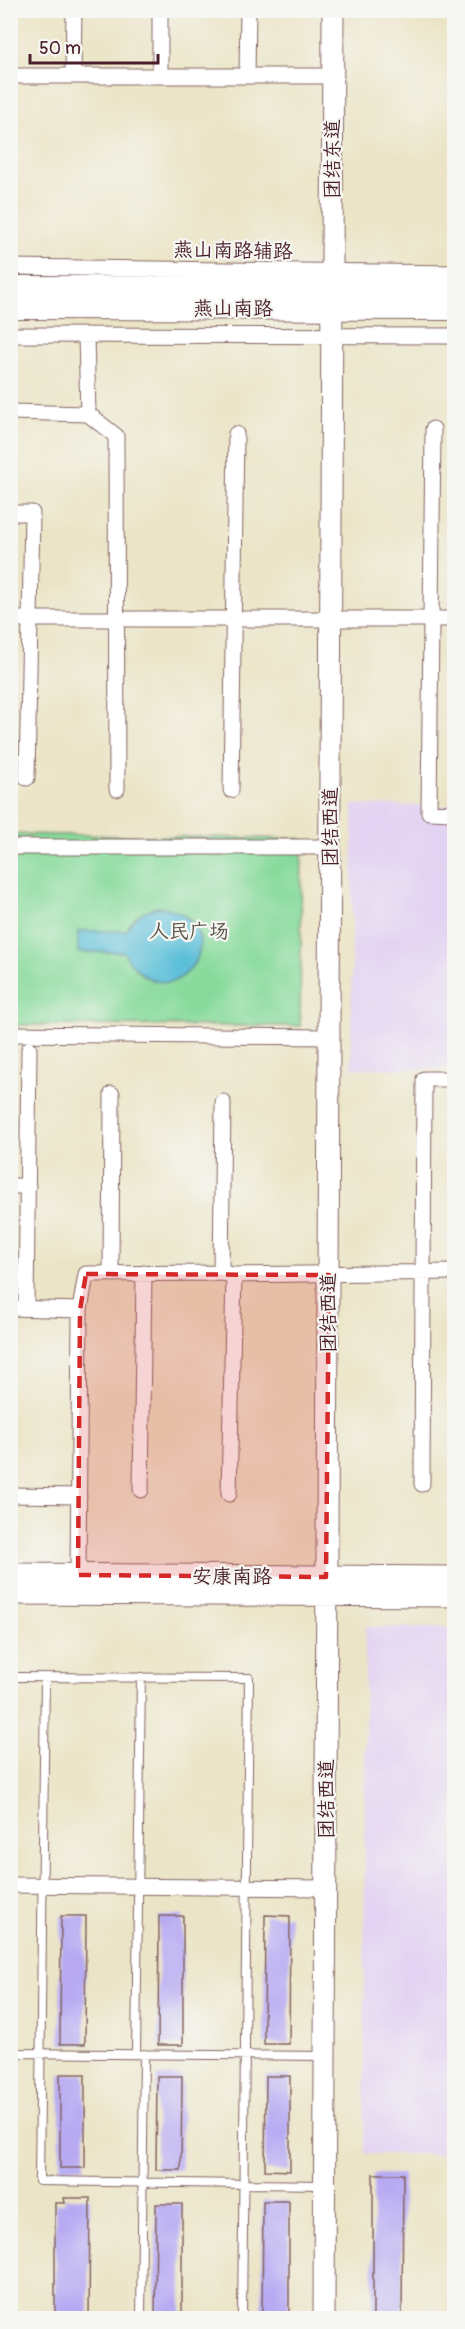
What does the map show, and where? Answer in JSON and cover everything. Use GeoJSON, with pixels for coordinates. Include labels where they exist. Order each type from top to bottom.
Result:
{"type":"FeatureCollection","features":[{"type":"Feature","properties":{"kind":"main road","name":"燕山南路"},"geometry":{"type":"LineString","coordinates":[[10,288],[454,290]]}},
{"type":"Feature","properties":{"kind":"main road","name":"燕山南路"},"geometry":{"type":"LineString","coordinates":[[10,307],[332,290],[454,309]]}},
{"type":"Feature","properties":{"kind":"street"},"geometry":{"type":"LineString","coordinates":[[73,76],[74,10]]}},
{"type":"Feature","properties":{"kind":"street"},"geometry":{"type":"LineString","coordinates":[[160,10],[160,76]]}},
{"type":"Feature","properties":{"kind":"street"},"geometry":{"type":"LineString","coordinates":[[247,76],[248,10]]}},
{"type":"Feature","properties":{"kind":"street","name":"团结东道"},"geometry":{"type":"LineString","coordinates":[[332,290],[333,10]]}},
{"type":"Feature","properties":{"kind":"street"},"geometry":{"type":"LineString","coordinates":[[10,76],[333,76]]}},
{"type":"Feature","properties":{"kind":"street","name":"燕山南路辅路"},"geometry":{"type":"LineString","coordinates":[[10,267],[332,290],[454,273]]}},
{"type":"Feature","properties":{"kind":"street","name":"团结西道"},"geometry":{"type":"LineString","coordinates":[[324,2319],[332,290]]}},
{"type":"Feature","properties":{"kind":"street"},"geometry":{"type":"LineString","coordinates":[[10,335],[454,336]]}},
{"type":"Feature","properties":{"kind":"street"},"geometry":{"type":"LineString","coordinates":[[87,335],[88,414]]}},
{"type":"Feature","properties":{"kind":"street"},"geometry":{"type":"LineString","coordinates":[[10,412],[88,414],[116,436],[117,789]]}},
{"type":"Feature","properties":{"kind":"street"},"geometry":{"type":"LineString","coordinates":[[433,429],[429,812],[454,813]]}},
{"type":"Feature","properties":{"kind":"street"},"geometry":{"type":"LineString","coordinates":[[231,790],[236,434]]}},
{"type":"Feature","properties":{"kind":"street"},"geometry":{"type":"LineString","coordinates":[[10,513],[32,513],[27,778]]}},
{"type":"Feature","properties":{"kind":"street"},"geometry":{"type":"LineString","coordinates":[[10,619],[454,619]]}},
{"type":"Feature","properties":{"kind":"street"},"geometry":{"type":"LineString","coordinates":[[10,847],[330,847]]}},
{"type":"Feature","properties":{"kind":"street"},"geometry":{"type":"LineString","coordinates":[[10,1034],[329,1037]]}},
{"type":"Feature","properties":{"kind":"street"},"geometry":{"type":"LineString","coordinates":[[29,1049],[28,1186],[18,1308],[80,1310]]}},
{"type":"Feature","properties":{"kind":"street"},"geometry":{"type":"LineString","coordinates":[[422,1484],[424,1079],[454,1079]]}},
{"type":"Feature","properties":{"kind":"street"},"geometry":{"type":"LineString","coordinates":[[111,1273],[112,1094]]}},
{"type":"Feature","properties":{"kind":"street"},"geometry":{"type":"LineString","coordinates":[[223,1102],[229,1494]]}},
{"type":"Feature","properties":{"kind":"street"},"geometry":{"type":"LineString","coordinates":[[10,1186],[28,1186]]}},
{"type":"Feature","properties":{"kind":"street"},"geometry":{"type":"LineString","coordinates":[[78,1575],[80,1310],[86,1274],[329,1275],[454,1272]]}},
{"type":"Feature","properties":{"kind":"street"},"geometry":{"type":"LineString","coordinates":[[141,1490],[144,1273]]}},
{"type":"Feature","properties":{"kind":"street"},"geometry":{"type":"LineString","coordinates":[[10,1495],[79,1496]]}},
{"type":"Feature","properties":{"kind":"street","name":"安康南路"},"geometry":{"type":"LineString","coordinates":[[10,1574],[326,1586],[454,1596]]}},
{"type":"Feature","properties":{"kind":"street","name":"安康南路"},"geometry":{"type":"LineString","coordinates":[[10,1594],[326,1586],[454,1577]]}},
{"type":"Feature","properties":{"kind":"street"},"geometry":{"type":"LineString","coordinates":[[10,1886],[325,1888]]}},
{"type":"Feature","properties":{"kind":"lane"},"geometry":{"type":"LineString","coordinates":[[10,1677],[249,1678],[242,2319]]}},
{"type":"Feature","properties":{"kind":"lane"},"geometry":{"type":"LineString","coordinates":[[45,1677],[39,2181],[324,2185]]}},
{"type":"Feature","properties":{"kind":"lane"},"geometry":{"type":"LineString","coordinates":[[141,1677],[138,1887],[143,2182],[141,2319]]}},
{"type":"Feature","properties":{"kind":"lane"},"geometry":{"type":"LineString","coordinates":[[10,2053],[325,2056]]}},
{"type":"Feature","properties":{"kind":"highlighted area"},"geometry":{"type":"Polygon","coordinates":[[[86,1274],[329,1275],[326,1577],[78,1575],[80,1310],[86,1274]]]}},
{"type":"Feature","properties":{"kind":"shaded area"},"geometry":{"type":"Polygon","coordinates":[[[353,805],[454,806],[454,1069],[351,1068],[353,805]]]}},
{"type":"Feature","properties":{"kind":"shaded area"},"geometry":{"type":"Polygon","coordinates":[[[365,1627],[454,1628],[454,2154],[364,2154],[365,1627]]]}},
{"type":"Feature","properties":{"kind":"green space","name":"人民广场"},"geometry":{"type":"Polygon","coordinates":[[[11,834],[302,839],[300,1026],[11,1025],[11,834]]]}},
{"type":"Feature","properties":{"kind":"water"},"geometry":{"type":"Polygon","coordinates":[[[158,907],[170,909],[189,919],[199,936],[200,946],[197,957],[191,968],[182,976],[173,981],[154,980],[137,969],[124,952],[78,952],[78,931],[126,931],[139,915],[158,907]]]}},
{"type":"Feature","properties":{"kind":"building"},"geometry":{"type":"Polygon","coordinates":[[[265,1915],[290,1916],[289,2044],[264,2044],[265,1915]]]}},
{"type":"Feature","properties":{"kind":"building"},"geometry":{"type":"Polygon","coordinates":[[[61,1916],[86,1916],[85,2044],[60,2044],[61,1916]]]}},
{"type":"Feature","properties":{"kind":"building"},"geometry":{"type":"Polygon","coordinates":[[[159,1916],[183,1916],[183,2045],[158,2045],[159,1916]]]}},
{"type":"Feature","properties":{"kind":"building"},"geometry":{"type":"Polygon","coordinates":[[[60,2074],[85,2074],[85,2168],[60,2168],[60,2074]]]}},
{"type":"Feature","properties":{"kind":"building"},"geometry":{"type":"Polygon","coordinates":[[[157,2076],[182,2076],[181,2170],[156,2170],[157,2076]]]}},
{"type":"Feature","properties":{"kind":"building"},"geometry":{"type":"Polygon","coordinates":[[[266,2076],[290,2076],[290,2171],[265,2170],[266,2076]]]}},
{"type":"Feature","properties":{"kind":"building"},"geometry":{"type":"Polygon","coordinates":[[[373,2174],[403,2174],[402,2319],[373,2319],[373,2174]]]}},
{"type":"Feature","properties":{"kind":"building"},"geometry":{"type":"Polygon","coordinates":[[[64,2198],[90,2198],[89,2319],[64,2319],[64,2313],[55,2313],[55,2203],[65,2203],[64,2198]]]}},
{"type":"Feature","properties":{"kind":"building"},"geometry":{"type":"Polygon","coordinates":[[[263,2201],[289,2201],[289,2319],[262,2319],[263,2201]]]}},
{"type":"Feature","properties":{"kind":"building"},"geometry":{"type":"Polygon","coordinates":[[[156,2204],[182,2204],[182,2319],[155,2319],[156,2204]]]}}]}
